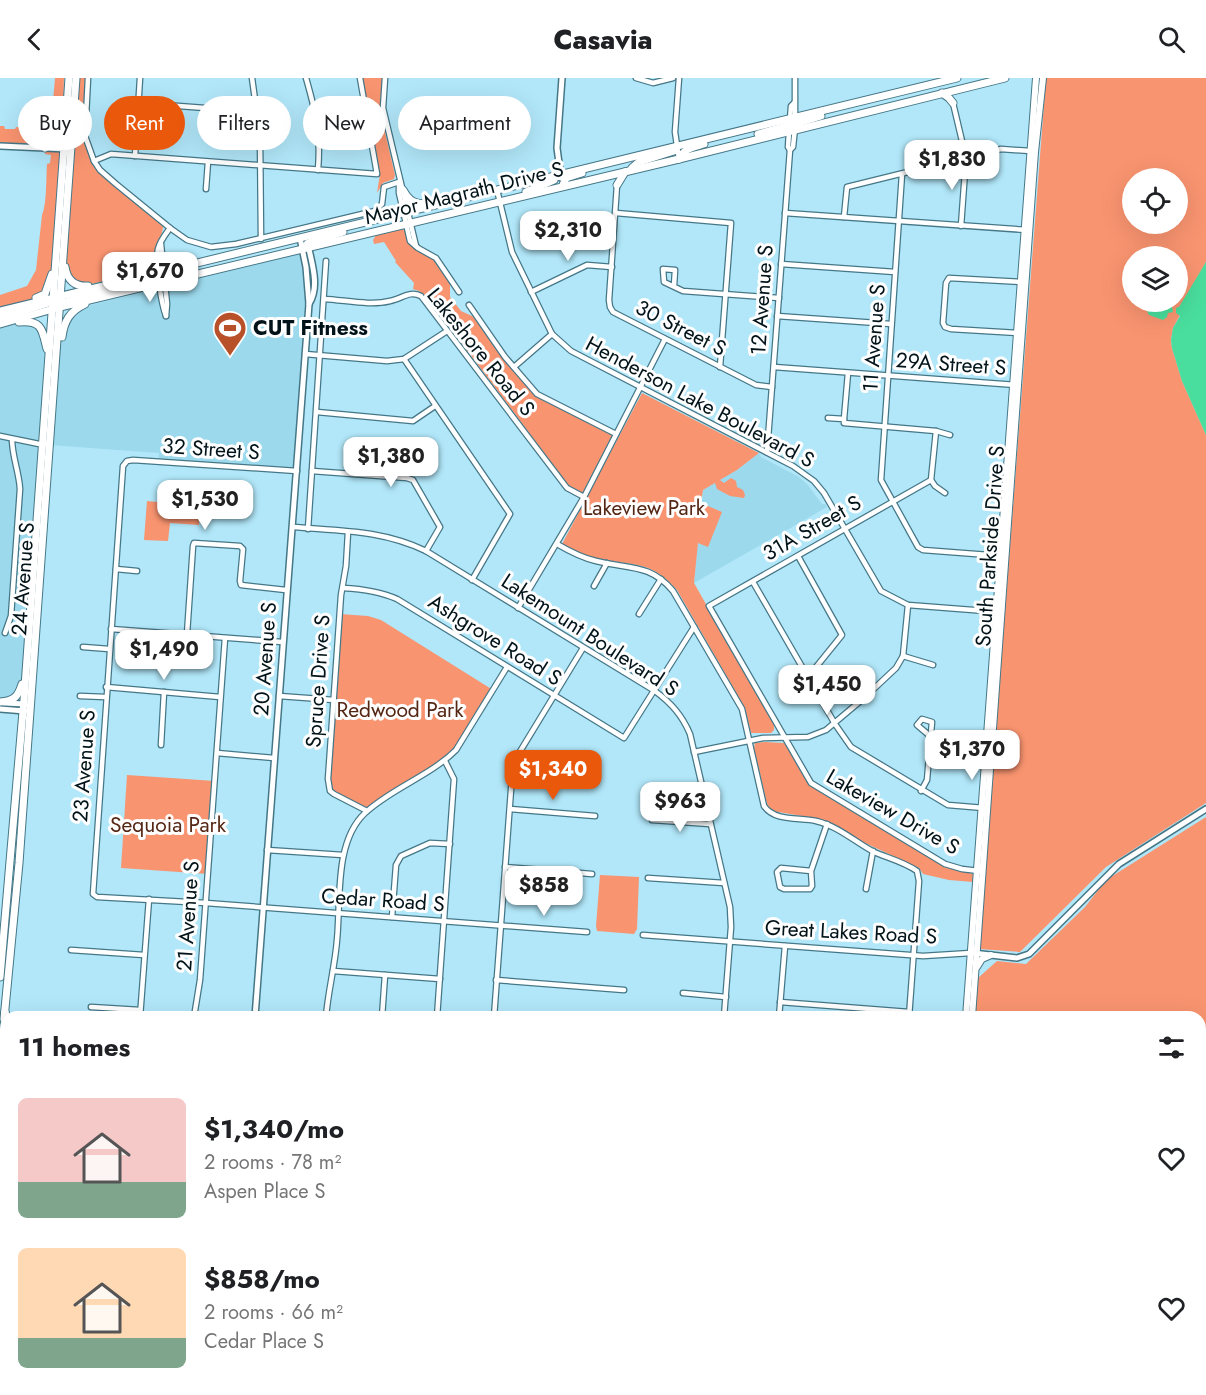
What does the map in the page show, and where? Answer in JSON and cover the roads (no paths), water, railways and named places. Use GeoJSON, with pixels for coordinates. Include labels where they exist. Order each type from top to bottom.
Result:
{"type":"FeatureCollection","features":[{"type":"Feature","properties":{"kind":"main road"},"geometry":{"type":"LineString","coordinates":[[68,96],[69,78]]}},
{"type":"Feature","properties":{"kind":"main road"},"geometry":{"type":"LineString","coordinates":[[74,96],[76,78]]}},
{"type":"Feature","properties":{"kind":"main road","name":"Mayor Magrath Drive S"},"geometry":{"type":"LineString","coordinates":[[56,302],[162,271],[409,224],[563,185],[679,159],[737,144],[867,100],[957,78]]}},
{"type":"Feature","properties":{"kind":"main road"},"geometry":{"type":"LineString","coordinates":[[976,85],[979,81],[990,78]]}},
{"type":"Feature","properties":{"kind":"main road","name":"Mayor Magrath Drive S"},"geometry":{"type":"LineString","coordinates":[[0,311],[163,283],[305,243],[374,220],[602,164],[733,133],[792,125],[1005,78]]}},
{"type":"Feature","properties":{"kind":"main road","name":"South Parkside Drive S"},"geometry":{"type":"LineString","coordinates":[[967,1011],[974,953],[1033,151],[1036,78]]}},
{"type":"Feature","properties":{"kind":"main road","name":"South Parkside Drive S"},"geometry":{"type":"LineString","coordinates":[[1033,151],[1042,78]]}},
{"type":"Feature","properties":{"kind":"main road"},"geometry":{"type":"LineString","coordinates":[[953,103],[957,90]]}},
{"type":"Feature","properties":{"kind":"main road"},"geometry":{"type":"LineString","coordinates":[[942,93],[953,103]]}},
{"type":"Feature","properties":{"kind":"main road"},"geometry":{"type":"LineString","coordinates":[[679,159],[682,152],[687,149],[733,133]]}},
{"type":"Feature","properties":{"kind":"main road"},"geometry":{"type":"LineString","coordinates":[[608,175],[615,180],[617,185],[627,171],[639,162],[673,152],[677,146]]}},
{"type":"Feature","properties":{"kind":"main road"},"geometry":{"type":"LineString","coordinates":[[0,311],[45,294],[51,275],[68,150]]}},
{"type":"Feature","properties":{"kind":"main road"},"geometry":{"type":"LineString","coordinates":[[56,302],[64,250],[68,150]]}},
{"type":"Feature","properties":{"kind":"main road"},"geometry":{"type":"LineString","coordinates":[[563,185],[566,178],[593,170],[602,164]]}},
{"type":"Feature","properties":{"kind":"main road"},"geometry":{"type":"LineString","coordinates":[[522,196],[528,190],[556,179],[561,174]]}},
{"type":"Feature","properties":{"kind":"main road"},"geometry":{"type":"LineString","coordinates":[[403,190],[413,203],[438,204]]}},
{"type":"Feature","properties":{"kind":"main road"},"geometry":{"type":"LineString","coordinates":[[56,302],[58,230]]}},
{"type":"Feature","properties":{"kind":"main road"},"geometry":{"type":"LineString","coordinates":[[64,250],[67,275],[78,285],[89,286],[127,280]]}},
{"type":"Feature","properties":{"kind":"main road"},"geometry":{"type":"LineString","coordinates":[[0,322],[56,302],[112,289],[136,278]]}},
{"type":"Feature","properties":{"kind":"main road"},"geometry":{"type":"LineString","coordinates":[[53,405],[63,332],[69,316],[88,303],[126,291]]}},
{"type":"Feature","properties":{"kind":"main road","name":"24 Avenue S"},"geometry":{"type":"LineString","coordinates":[[5,1011],[13,938],[27,708],[26,670],[48,355],[56,302]]}},
{"type":"Feature","properties":{"kind":"main road","name":"24 Avenue S"},"geometry":{"type":"LineString","coordinates":[[0,977],[50,445],[56,302]]}},
{"type":"Feature","properties":{"kind":"main road"},"geometry":{"type":"LineString","coordinates":[[0,322],[27,321],[39,325],[48,355]]}},
{"type":"Feature","properties":{"kind":"main road"},"geometry":{"type":"LineString","coordinates":[[0,702],[12,701],[15,698],[26,670]]}},
{"type":"Feature","properties":{"kind":"main road","name":"South Parkside Drive S"},"geometry":{"type":"LineString","coordinates":[[972,1011],[974,953]]}},
{"type":"Feature","properties":{"kind":"main road"},"geometry":{"type":"LineString","coordinates":[[975,973],[980,961],[991,955]]}},
{"type":"Feature","properties":{"kind":"street"},"geometry":{"type":"LineString","coordinates":[[88,78],[85,136],[94,160],[107,154],[377,174],[360,78]]}},
{"type":"Feature","properties":{"kind":"street"},"geometry":{"type":"LineString","coordinates":[[139,96],[140,78]]}},
{"type":"Feature","properties":{"kind":"street"},"geometry":{"type":"LineString","coordinates":[[252,78],[255,96]]}},
{"type":"Feature","properties":{"kind":"street"},"geometry":{"type":"LineString","coordinates":[[306,78],[320,141],[318,170]]}},
{"type":"Feature","properties":{"kind":"street"},"geometry":{"type":"LineString","coordinates":[[385,78],[383,108],[399,182],[399,193],[409,224],[410,241],[436,258],[459,292]]}},
{"type":"Feature","properties":{"kind":"street"},"geometry":{"type":"LineString","coordinates":[[562,78],[557,148],[563,185]]}},
{"type":"Feature","properties":{"kind":"street"},"geometry":{"type":"LineString","coordinates":[[636,78],[653,83],[673,78]]}},
{"type":"Feature","properties":{"kind":"street"},"geometry":{"type":"LineString","coordinates":[[679,78],[675,132],[679,159]]}},
{"type":"Feature","properties":{"kind":"street","name":"12 Avenue S"},"geometry":{"type":"LineString","coordinates":[[767,452],[790,150],[793,147],[791,106],[794,103],[795,78]]}},
{"type":"Feature","properties":{"kind":"street"},"geometry":{"type":"LineString","coordinates":[[953,103],[966,158],[961,226]]}},
{"type":"Feature","properties":{"kind":"street"},"geometry":{"type":"LineString","coordinates":[[0,146],[18,147]]}},
{"type":"Feature","properties":{"kind":"street"},"geometry":{"type":"LineString","coordinates":[[844,217],[847,187],[1001,149],[1033,151]]}},
{"type":"Feature","properties":{"kind":"street"},"geometry":{"type":"LineString","coordinates":[[135,150],[135,156]]}},
{"type":"Feature","properties":{"kind":"street"},"geometry":{"type":"LineString","coordinates":[[259,150],[261,239]]}},
{"type":"Feature","properties":{"kind":"street","name":"Mayor Magrath Drive S"},"geometry":{"type":"LineString","coordinates":[[94,160],[100,170],[170,228],[187,240],[211,247],[261,239],[375,211],[382,204],[384,187],[399,182]]}},
{"type":"Feature","properties":{"kind":"street"},"geometry":{"type":"LineString","coordinates":[[206,189],[208,162]]}},
{"type":"Feature","properties":{"kind":"street","name":"11 Avenue S"},"geometry":{"type":"LineString","coordinates":[[892,501],[881,480],[902,174]]}},
{"type":"Feature","properties":{"kind":"street"},"geometry":{"type":"LineString","coordinates":[[399,182],[403,190],[406,212]]}},
{"type":"Feature","properties":{"kind":"street"},"geometry":{"type":"LineString","coordinates":[[531,292],[587,265],[612,267],[617,185]]}},
{"type":"Feature","properties":{"kind":"street","name":"Henderson Lake Boulevard S"},"geometry":{"type":"LineString","coordinates":[[497,190],[512,252],[552,334],[571,351],[767,452],[814,481],[824,493],[881,591],[908,605],[999,612]]}},
{"type":"Feature","properties":{"kind":"street"},"geometry":{"type":"LineString","coordinates":[[616,213],[731,223],[720,367]]}},
{"type":"Feature","properties":{"kind":"street"},"geometry":{"type":"LineString","coordinates":[[785,213],[1027,230]]}},
{"type":"Feature","properties":{"kind":"street"},"geometry":{"type":"LineString","coordinates":[[163,283],[162,304],[166,316],[167,304],[160,244],[170,228]]}},
{"type":"Feature","properties":{"kind":"street","name":"20 Avenue S"},"geometry":{"type":"LineString","coordinates":[[255,1011],[309,304],[305,243]]}},
{"type":"Feature","properties":{"kind":"street"},"geometry":{"type":"LineString","coordinates":[[308,529],[326,261]]}},
{"type":"Feature","properties":{"kind":"street"},"geometry":{"type":"LineString","coordinates":[[781,264],[895,272]]}},
{"type":"Feature","properties":{"kind":"street","name":"30 Street S"},"geometry":{"type":"LineString","coordinates":[[612,267],[610,307],[613,312],[756,385],[772,387]]}},
{"type":"Feature","properties":{"kind":"street"},"geometry":{"type":"LineString","coordinates":[[1020,333],[951,328],[945,327],[943,322],[946,283],[949,278],[1023,282]]}},
{"type":"Feature","properties":{"kind":"street"},"geometry":{"type":"LineString","coordinates":[[674,286],[683,291],[779,298]]}},
{"type":"Feature","properties":{"kind":"street","name":"Lakeshore Road S"},"geometry":{"type":"LineString","coordinates":[[324,299],[380,303],[393,301],[409,293],[418,294],[567,488],[584,497]]}},
{"type":"Feature","properties":{"kind":"street"},"geometry":{"type":"LineString","coordinates":[[469,304],[514,367],[537,394],[616,434]]}},
{"type":"Feature","properties":{"kind":"street"},"geometry":{"type":"LineString","coordinates":[[777,316],[891,324]]}},
{"type":"Feature","properties":{"kind":"street"},"geometry":{"type":"LineString","coordinates":[[305,354],[387,361],[404,359],[447,331]]}},
{"type":"Feature","properties":{"kind":"street"},"geometry":{"type":"LineString","coordinates":[[514,367],[552,334]]}},
{"type":"Feature","properties":{"kind":"street"},"geometry":{"type":"LineString","coordinates":[[518,608],[584,497],[665,339]]}},
{"type":"Feature","properties":{"kind":"street"},"geometry":{"type":"LineString","coordinates":[[404,359],[510,514],[472,579]]}},
{"type":"Feature","properties":{"kind":"street","name":"29A Street S"},"geometry":{"type":"LineString","coordinates":[[774,368],[1015,385]]}},
{"type":"Feature","properties":{"kind":"street"},"geometry":{"type":"LineString","coordinates":[[848,373],[844,423],[936,430],[950,435]]}},
{"type":"Feature","properties":{"kind":"street"},"geometry":{"type":"LineString","coordinates":[[317,412],[413,421],[435,406]]}},
{"type":"Feature","properties":{"kind":"street"},"geometry":{"type":"LineString","coordinates":[[828,418],[844,419]]}},
{"type":"Feature","properties":{"kind":"street"},"geometry":{"type":"LineString","coordinates":[[936,430],[931,480],[945,493]]}},
{"type":"Feature","properties":{"kind":"street"},"geometry":{"type":"LineString","coordinates":[[0,436],[50,445]]}},
{"type":"Feature","properties":{"kind":"street"},"geometry":{"type":"LineString","coordinates":[[5,633],[11,616],[20,489],[20,476],[12,453],[12,439]]}},
{"type":"Feature","properties":{"kind":"street","name":"32 Street S"},"geometry":{"type":"LineString","coordinates":[[124,463],[132,460],[297,471]]}},
{"type":"Feature","properties":{"kind":"street","name":"23 Avenue S"},"geometry":{"type":"LineString","coordinates":[[93,894],[105,698],[124,463]]}},
{"type":"Feature","properties":{"kind":"street"},"geometry":{"type":"LineString","coordinates":[[312,471],[413,480],[440,527],[426,551]]}},
{"type":"Feature","properties":{"kind":"street","name":"31A Street S"},"geometry":{"type":"LineString","coordinates":[[709,606],[931,480]]}},
{"type":"Feature","properties":{"kind":"street"},"geometry":{"type":"LineString","coordinates":[[892,501],[918,547],[924,550],[1003,557]]}},
{"type":"Feature","properties":{"kind":"street","name":"Lakemount Boulevard S"},"geometry":{"type":"LineString","coordinates":[[293,527],[387,536],[404,540],[426,551],[655,691],[670,703],[686,723],[731,917],[725,1011]]}},
{"type":"Feature","properties":{"kind":"street","name":"Spruce Drive S"},"geometry":{"type":"LineString","coordinates":[[348,532],[328,785],[334,794],[367,811]]}},
{"type":"Feature","properties":{"kind":"street"},"geometry":{"type":"LineString","coordinates":[[187,634],[194,543],[240,546],[243,549],[241,585],[286,590]]}},
{"type":"Feature","properties":{"kind":"street"},"geometry":{"type":"LineString","coordinates":[[557,544],[588,559],[641,568],[661,579],[673,591],[742,710],[764,806],[768,811],[778,816],[827,824],[873,851],[914,869],[919,876],[909,1011]]}},
{"type":"Feature","properties":{"kind":"street"},"geometry":{"type":"LineString","coordinates":[[798,556],[842,635],[808,677]]}},
{"type":"Feature","properties":{"kind":"street"},"geometry":{"type":"LineString","coordinates":[[594,586],[608,563]]}},
{"type":"Feature","properties":{"kind":"street"},"geometry":{"type":"LineString","coordinates":[[116,569],[136,571]]}},
{"type":"Feature","properties":{"kind":"street"},"geometry":{"type":"LineString","coordinates":[[639,614],[661,579]]}},
{"type":"Feature","properties":{"kind":"street"},"geometry":{"type":"LineString","coordinates":[[753,582],[835,724],[851,747],[948,805],[984,808]]}},
{"type":"Feature","properties":{"kind":"street","name":"Ashgrove Road S"},"geometry":{"type":"LineString","coordinates":[[342,588],[377,592],[397,599],[624,738],[655,691]]}},
{"type":"Feature","properties":{"kind":"street"},"geometry":{"type":"LineString","coordinates":[[694,752],[750,740],[808,737],[835,724],[891,674],[903,656],[908,605]]}},
{"type":"Feature","properties":{"kind":"street","name":"Lakeview Drive S"},"geometry":{"type":"LineString","coordinates":[[709,606],[811,783],[945,864],[980,871]]}},
{"type":"Feature","properties":{"kind":"street"},"geometry":{"type":"LineString","coordinates":[[655,691],[694,627]]}},
{"type":"Feature","properties":{"kind":"street"},"geometry":{"type":"LineString","coordinates":[[111,629],[282,642]]}},
{"type":"Feature","properties":{"kind":"street","name":"21 Avenue S"},"geometry":{"type":"LineString","coordinates":[[195,1011],[200,987],[225,638]]}},
{"type":"Feature","properties":{"kind":"street"},"geometry":{"type":"LineString","coordinates":[[83,647],[109,649]]}},
{"type":"Feature","properties":{"kind":"street"},"geometry":{"type":"LineString","coordinates":[[494,1011],[513,763],[583,648]]}},
{"type":"Feature","properties":{"kind":"street"},"geometry":{"type":"LineString","coordinates":[[903,656],[933,665]]}},
{"type":"Feature","properties":{"kind":"street"},"geometry":{"type":"LineString","coordinates":[[327,1011],[339,913],[343,855],[352,830],[367,811],[445,761],[456,750],[507,667]]}},
{"type":"Feature","properties":{"kind":"street"},"geometry":{"type":"LineString","coordinates":[[106,687],[220,697]]}},
{"type":"Feature","properties":{"kind":"street"},"geometry":{"type":"LineString","coordinates":[[160,745],[164,692]]}},
{"type":"Feature","properties":{"kind":"street"},"geometry":{"type":"LineString","coordinates":[[80,696],[105,698]]}},
{"type":"Feature","properties":{"kind":"street"},"geometry":{"type":"LineString","coordinates":[[279,696],[334,700]]}},
{"type":"Feature","properties":{"kind":"street"},"geometry":{"type":"LineString","coordinates":[[0,702],[27,708]]}},
{"type":"Feature","properties":{"kind":"street"},"geometry":{"type":"LineString","coordinates":[[0,709],[27,708]]}},
{"type":"Feature","properties":{"kind":"street"},"geometry":{"type":"LineString","coordinates":[[921,790],[927,780],[930,736]]}},
{"type":"Feature","properties":{"kind":"street"},"geometry":{"type":"LineString","coordinates":[[217,753],[274,758]]}},
{"type":"Feature","properties":{"kind":"street"},"geometry":{"type":"LineString","coordinates":[[437,1011],[454,779],[445,761]]}},
{"type":"Feature","properties":{"kind":"street"},"geometry":{"type":"LineString","coordinates":[[974,953],[1017,958],[1029,954],[1119,864],[1206,808]]}},
{"type":"Feature","properties":{"kind":"street"},"geometry":{"type":"LineString","coordinates":[[510,809],[595,816]]}},
{"type":"Feature","properties":{"kind":"street"},"geometry":{"type":"LineString","coordinates":[[652,820],[710,824]]}},
{"type":"Feature","properties":{"kind":"street"},"geometry":{"type":"LineString","coordinates":[[811,871],[781,868],[777,872],[780,886],[784,889],[808,890],[812,886],[811,871],[827,824]]}},
{"type":"Feature","properties":{"kind":"street"},"geometry":{"type":"LineString","coordinates":[[392,917],[396,865],[401,856],[430,843],[450,844]]}},
{"type":"Feature","properties":{"kind":"street"},"geometry":{"type":"LineString","coordinates":[[267,850],[343,855]]}},
{"type":"Feature","properties":{"kind":"street"},"geometry":{"type":"LineString","coordinates":[[866,889],[873,851]]}},
{"type":"Feature","properties":{"kind":"street"},"geometry":{"type":"LineString","coordinates":[[505,867],[592,874]]}},
{"type":"Feature","properties":{"kind":"street"},"geometry":{"type":"LineString","coordinates":[[648,878],[724,883]]}},
{"type":"Feature","properties":{"kind":"street","name":"Cedar Road S"},"geometry":{"type":"LineString","coordinates":[[93,894],[97,897],[587,932]]}},
{"type":"Feature","properties":{"kind":"street"},"geometry":{"type":"LineString","coordinates":[[91,1007],[140,1010],[149,899]]}},
{"type":"Feature","properties":{"kind":"street","name":"Great Lakes Road S"},"geometry":{"type":"LineString","coordinates":[[643,935],[914,955],[974,953]]}},
{"type":"Feature","properties":{"kind":"street"},"geometry":{"type":"LineString","coordinates":[[779,1011],[785,946]]}},
{"type":"Feature","properties":{"kind":"street"},"geometry":{"type":"LineString","coordinates":[[71,950],[144,955]]}},
{"type":"Feature","properties":{"kind":"street"},"geometry":{"type":"LineString","coordinates":[[333,971],[440,979]]}},
{"type":"Feature","properties":{"kind":"street"},"geometry":{"type":"LineString","coordinates":[[382,1011],[385,975]]}},
{"type":"Feature","properties":{"kind":"street"},"geometry":{"type":"LineString","coordinates":[[496,980],[624,990]]}},
{"type":"Feature","properties":{"kind":"street"},"geometry":{"type":"LineString","coordinates":[[683,993],[726,997]]}},
{"type":"Feature","properties":{"kind":"street"},"geometry":{"type":"LineString","coordinates":[[780,1002],[869,1011]]}},
{"type":"Feature","properties":{"kind":"place","name":"CUT Fitness"},"geometry":{"type":"Point","coordinates":[230,357]}},
{"type":"Feature","properties":{"kind":"park label","name":"Lakeview Park"},"geometry":{"type":"Point","coordinates":[644,508]}},
{"type":"Feature","properties":{"kind":"park label","name":"Redwood Park"},"geometry":{"type":"Point","coordinates":[400,710]}},
{"type":"Feature","properties":{"kind":"park label","name":"Sequoia Park"},"geometry":{"type":"Point","coordinates":[168,825]}}]}
